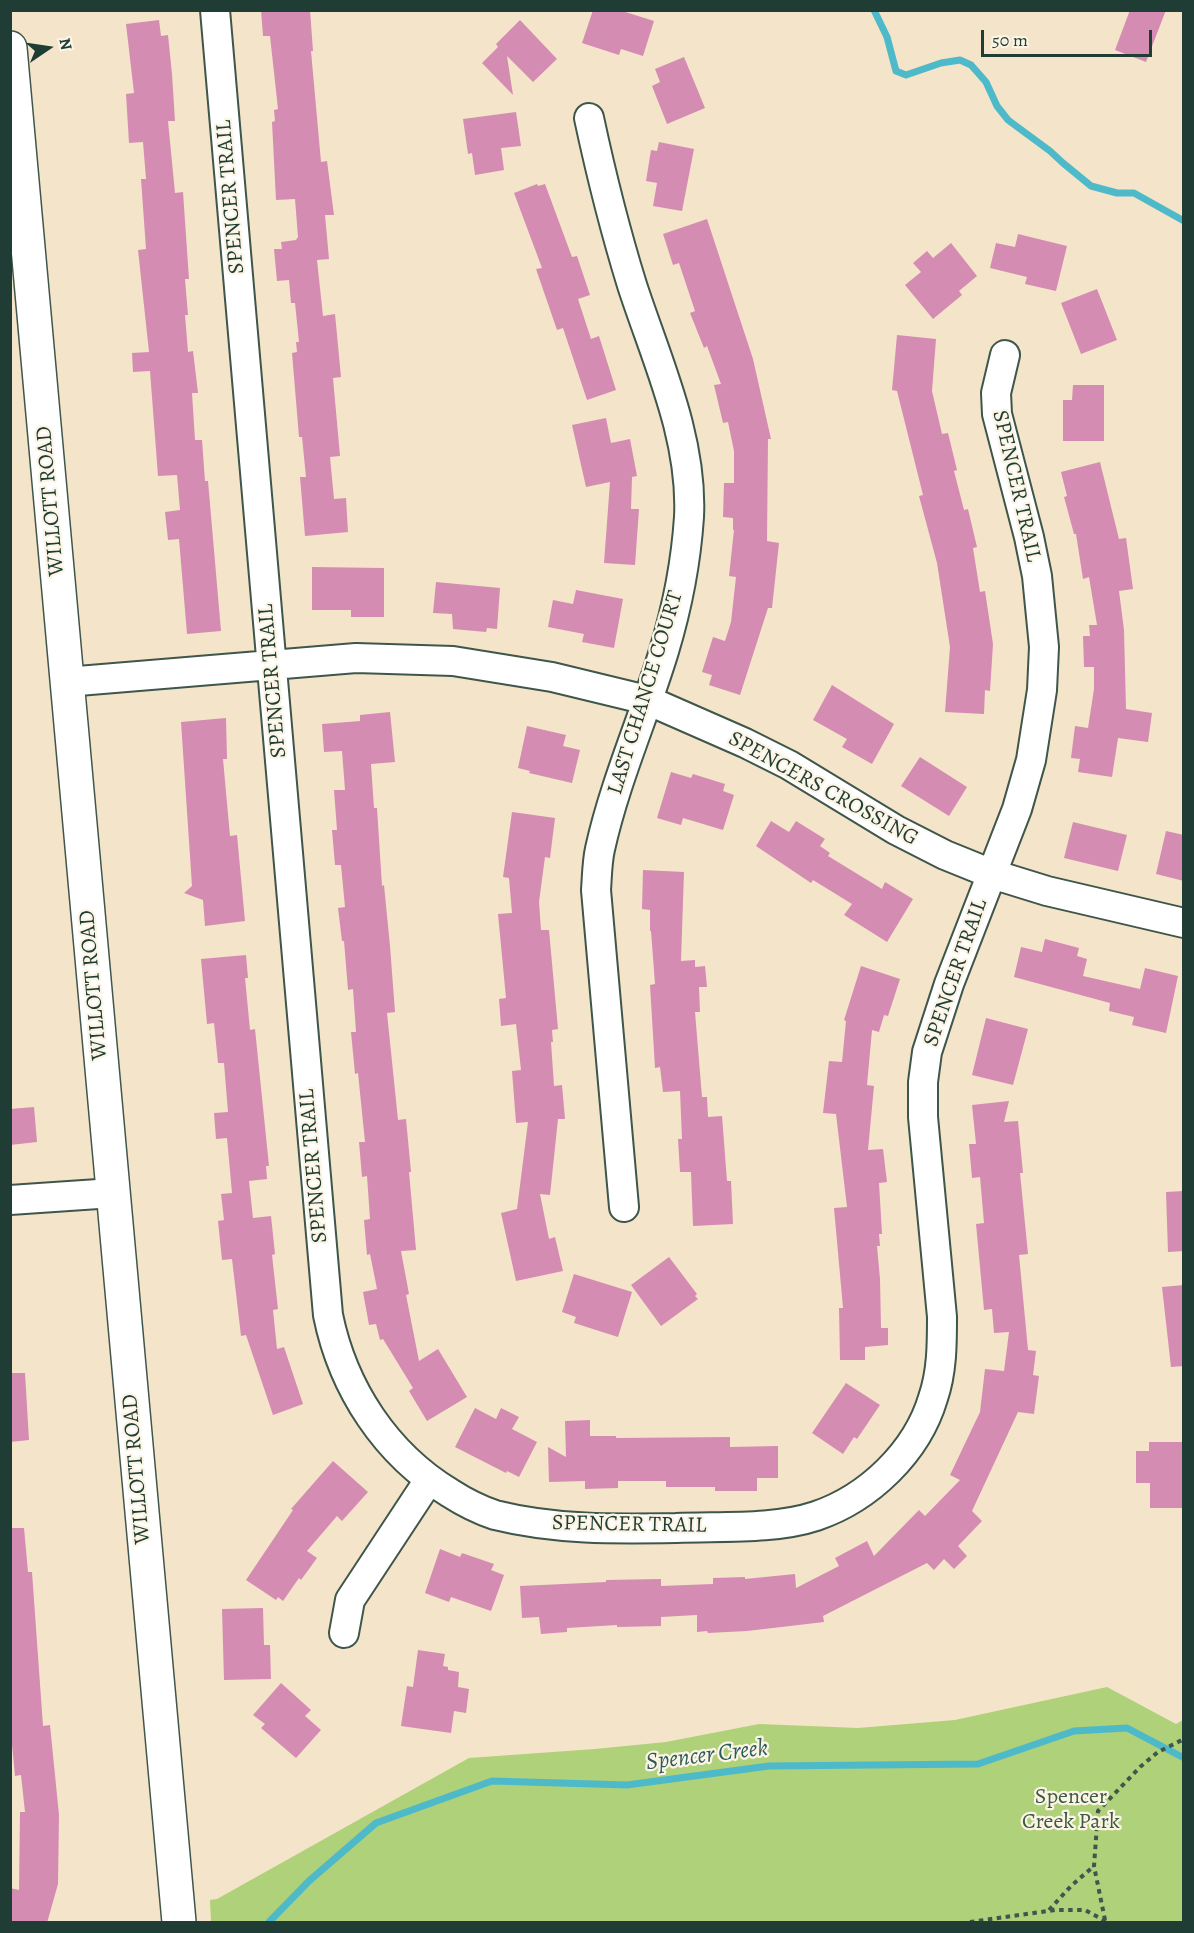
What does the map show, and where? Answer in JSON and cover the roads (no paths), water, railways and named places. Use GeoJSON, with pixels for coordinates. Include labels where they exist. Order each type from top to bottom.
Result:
{"type":"FeatureCollection","features":[{"type":"Feature","properties":{"kind":"main road","name":"WILLOTT ROAD"},"geometry":{"type":"LineString","coordinates":[[10,48],[179,1923]]}},
{"type":"Feature","properties":{"kind":"street","name":"SPENCER TRAIL"},"geometry":{"type":"LineString","coordinates":[[215,10],[328,1315],[334,1341],[352,1387],[373,1421],[395,1449],[429,1480],[462,1500],[493,1514],[531,1523],[577,1528],[746,1526],[784,1523],[815,1516],[839,1506],[886,1474],[920,1427],[933,1399],[943,1347],[922,1117],[927,1052],[938,1016],[1017,809],[1031,760],[1042,690],[1044,647],[1042,611],[1029,537],[997,414],[996,393],[1005,356]]}},
{"type":"Feature","properties":{"kind":"street","name":"LAST CHANCE COURT"},"geometry":{"type":"LineString","coordinates":[[590,118],[616,233],[671,400],[687,475],[689,515],[685,554],[676,602],[664,650],[602,841],[596,890],[624,1207]]}},
{"type":"Feature","properties":{"kind":"street","name":"SPENCERS CROSSING"},"geometry":{"type":"LineString","coordinates":[[66,682],[356,658],[453,661],[552,676],[647,700],[771,756],[832,790],[896,830],[945,855],[992,874],[1047,891],[1184,923]]}},
{"type":"Feature","properties":{"kind":"street"},"geometry":{"type":"LineString","coordinates":[[10,1200],[113,1193]]}},
{"type":"Feature","properties":{"kind":"street"},"geometry":{"type":"LineString","coordinates":[[344,1633],[350,1600],[429,1480]]}},
{"type":"Feature","properties":{"kind":"waterway"},"geometry":{"type":"LineString","coordinates":[[874,10],[887,37],[896,71],[906,75],[941,63],[960,60],[971,65],[986,82],[997,106],[1008,120],[1050,151],[1091,186],[1117,193],[1134,193],[1184,221]]}},
{"type":"Feature","properties":{"kind":"waterway","name":"Spencer Creek"},"geometry":{"type":"LineString","coordinates":[[269,1922],[309,1881],[376,1823],[492,1781],[627,1785],[769,1766],[978,1764],[1074,1731],[1127,1728],[1184,1758]]}},
{"type":"Feature","properties":{"kind":"park label","name":"Spencer Creek Park"},"geometry":{"type":"Point","coordinates":[1071,1811]}}]}
